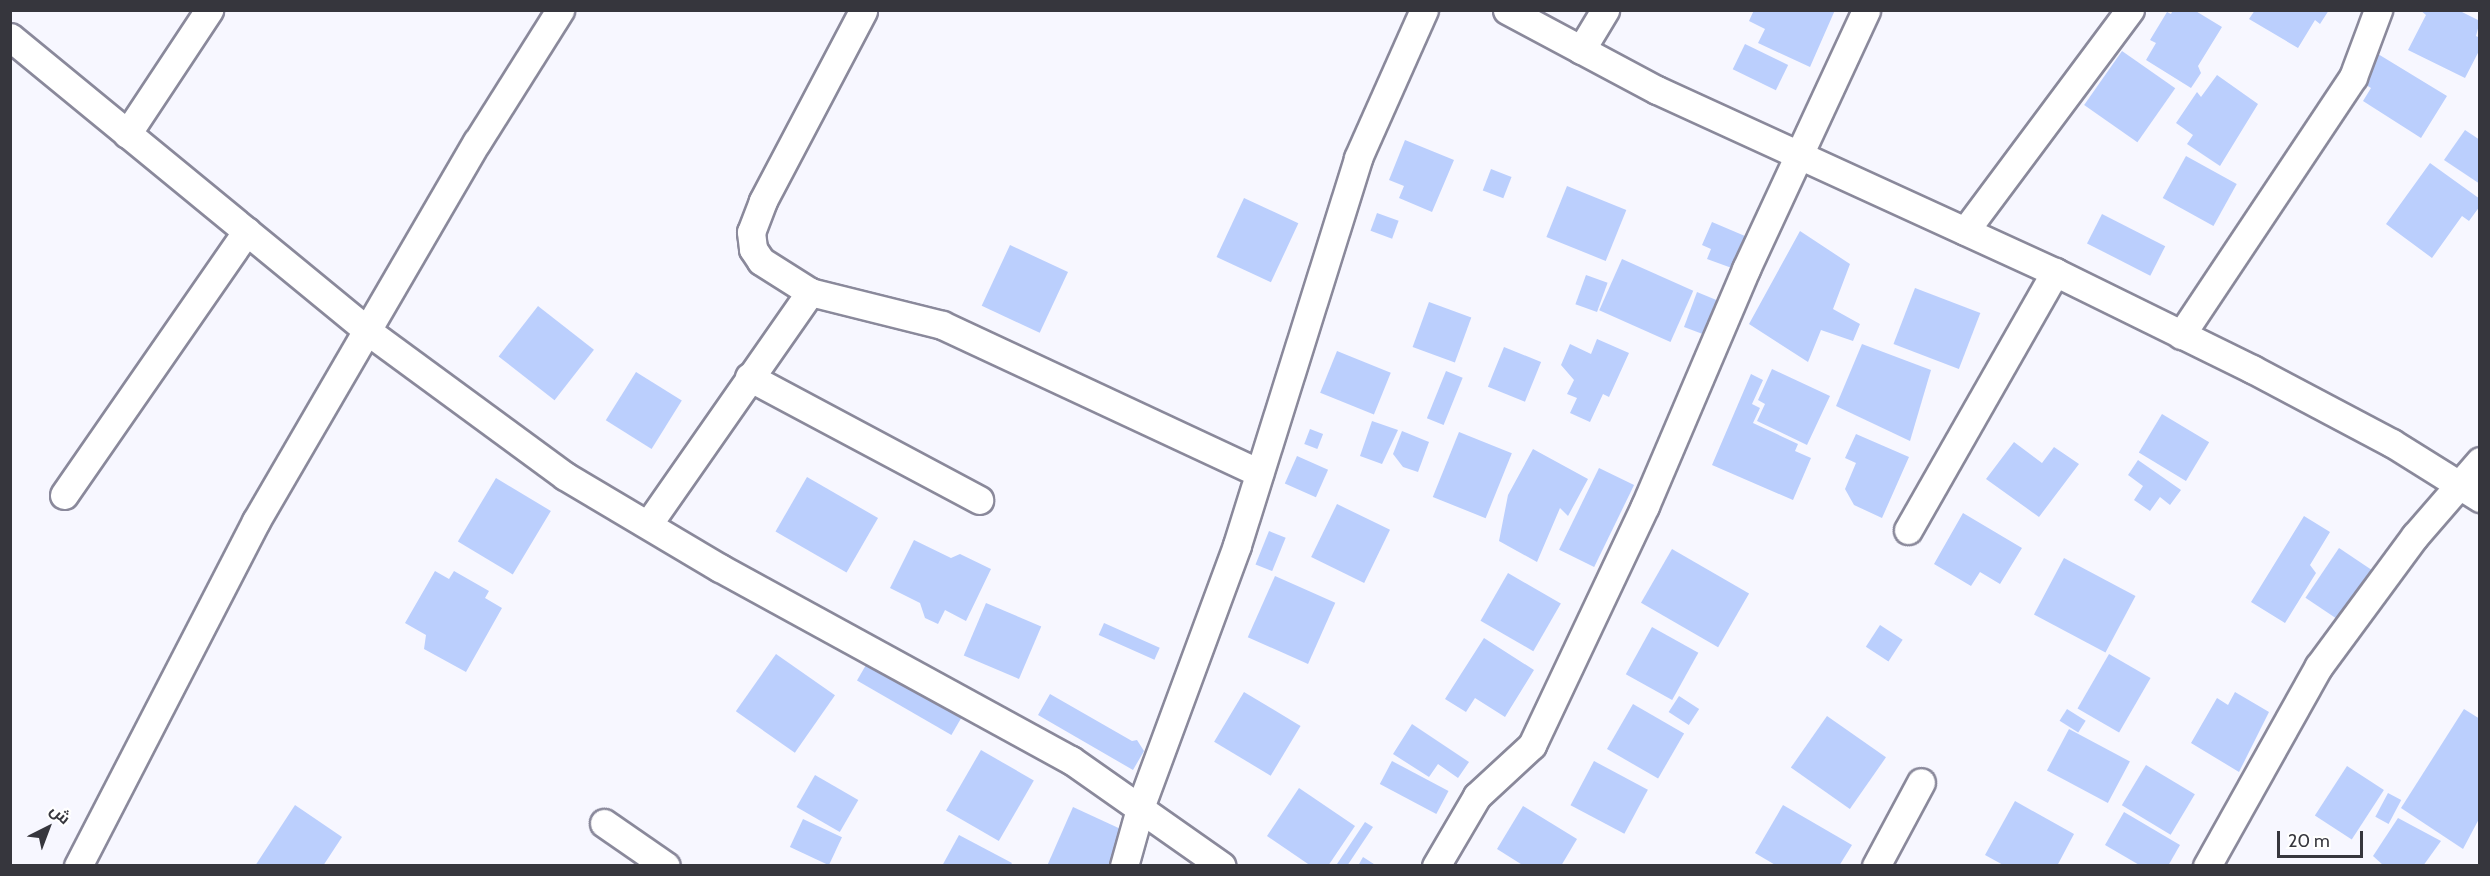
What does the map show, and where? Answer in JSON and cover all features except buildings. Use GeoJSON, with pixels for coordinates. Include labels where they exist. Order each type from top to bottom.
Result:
{"type":"FeatureCollection","features":[{"type":"Feature","properties":{"kind":"street"},"geometry":{"type":"LineString","coordinates":[[127,134],[209,10]]}},
{"type":"Feature","properties":{"kind":"street"},"geometry":{"type":"LineString","coordinates":[[78,866],[205,614],[477,142],[560,10]]}},
{"type":"Feature","properties":{"kind":"street"},"geometry":{"type":"LineString","coordinates":[[1124,866],[1141,805],[1212,619],[1358,158],[1424,10]]}},
{"type":"Feature","properties":{"kind":"street"},"geometry":{"type":"LineString","coordinates":[[1507,10],[1581,50],[1798,156],[2055,272],[2323,405],[2469,491]]}},
{"type":"Feature","properties":{"kind":"street"},"geometry":{"type":"LineString","coordinates":[[1581,50],[1605,10]]}},
{"type":"Feature","properties":{"kind":"street"},"geometry":{"type":"LineString","coordinates":[[1436,866],[1477,795],[1532,745],[1645,506],[1798,156],[1866,10]]}},
{"type":"Feature","properties":{"kind":"street"},"geometry":{"type":"LineString","coordinates":[[1965,231],[2130,10]]}},
{"type":"Feature","properties":{"kind":"street"},"geometry":{"type":"LineString","coordinates":[[2181,335],[2353,77],[2378,10]]}},
{"type":"Feature","properties":{"kind":"street"},"geometry":{"type":"LineString","coordinates":[[863,12],[763,201],[751,232],[753,249],[761,261],[810,292],[942,325],[1260,473]]}},
{"type":"Feature","properties":{"kind":"street"},"geometry":{"type":"LineString","coordinates":[[10,37],[369,332],[565,476],[649,523],[720,568],[1071,760],[1141,805],[1222,866]]}},
{"type":"Feature","properties":{"kind":"street"},"geometry":{"type":"LineString","coordinates":[[64,495],[247,231]]}},
{"type":"Feature","properties":{"kind":"street"},"geometry":{"type":"LineString","coordinates":[[1908,530],[2055,272]]}},
{"type":"Feature","properties":{"kind":"street"},"geometry":{"type":"LineString","coordinates":[[649,523],[810,292]]}},
{"type":"Feature","properties":{"kind":"street"},"geometry":{"type":"LineString","coordinates":[[749,377],[979,500]]}},
{"type":"Feature","properties":{"kind":"street"},"geometry":{"type":"LineString","coordinates":[[2207,866],[2319,666],[2415,536],[2469,491],[2480,461]]}},
{"type":"Feature","properties":{"kind":"street"},"geometry":{"type":"LineString","coordinates":[[1876,866],[1921,782]]}},
{"type":"Feature","properties":{"kind":"street"},"geometry":{"type":"LineString","coordinates":[[604,823],[666,866]]}}]}
